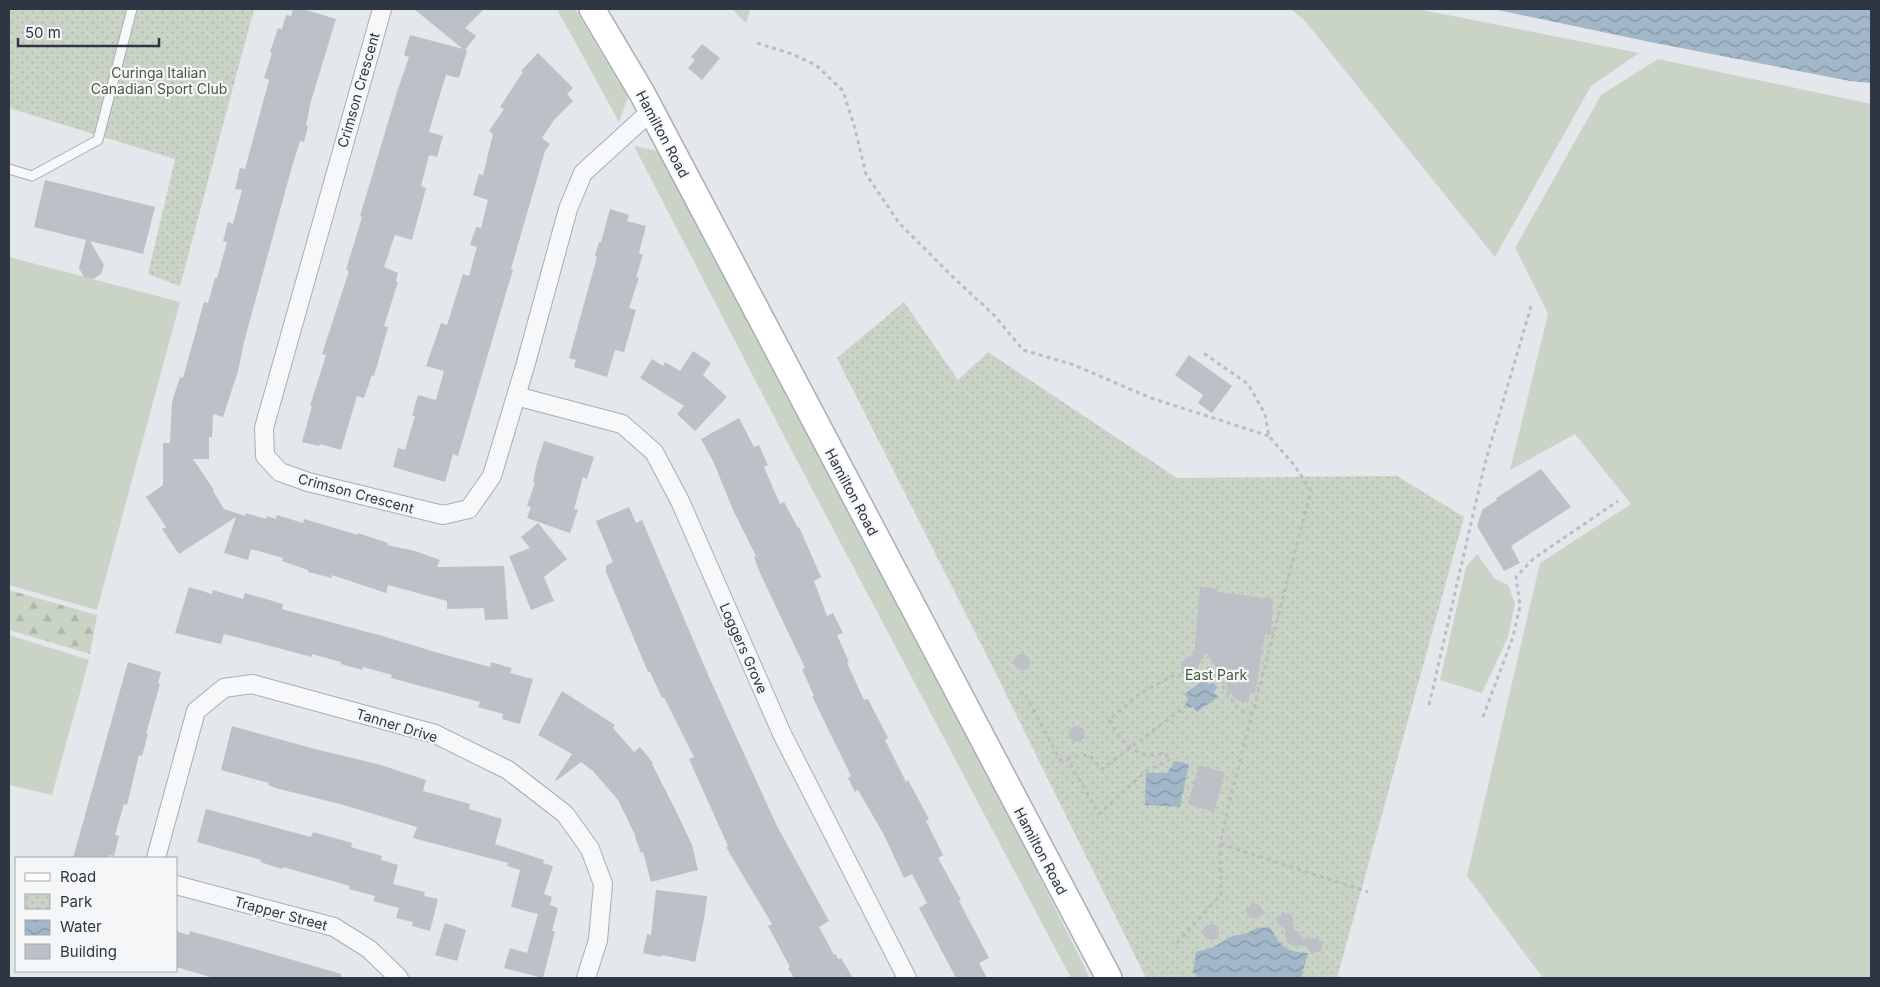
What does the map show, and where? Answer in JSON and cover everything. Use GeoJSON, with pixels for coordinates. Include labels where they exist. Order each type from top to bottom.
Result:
{"type":"FeatureCollection","features":[{"type":"Feature","properties":{"kind":"main road","name":"Hamilton Road"},"geometry":{"type":"LineString","coordinates":[[592,9],[651,111],[1108,978]]}},
{"type":"Feature","properties":{"kind":"street","name":"Crimson Crescent"},"geometry":{"type":"LineString","coordinates":[[382,9],[264,428],[265,456],[280,472],[308,482],[443,515],[469,509],[492,476],[568,208],[583,173],[651,111]]}},
{"type":"Feature","properties":{"kind":"street","name":"Loggers Grove"},"geometry":{"type":"LineString","coordinates":[[516,396],[622,424],[654,452],[680,501],[782,734],[907,978]]}},
{"type":"Feature","properties":{"kind":"street","name":"Tanner Drive"},"geometry":{"type":"LineString","coordinates":[[156,857],[196,711],[224,688],[252,684],[435,734],[508,770],[565,814],[590,849],[603,884],[598,940],[586,978]]}},
{"type":"Feature","properties":{"kind":"street","name":"Trapper Street"},"geometry":{"type":"LineString","coordinates":[[178,886],[334,926],[369,949],[399,978]]}},
{"type":"Feature","properties":{"kind":"lane"},"geometry":{"type":"LineString","coordinates":[[9,169],[32,176],[98,140],[132,9]]}},
{"type":"Feature","properties":{"kind":"path"},"geometry":{"type":"LineString","coordinates":[[757,42],[792,54],[816,65],[843,91],[854,125],[866,174],[899,223],[994,315],[1023,350],[1074,365],[1151,398],[1269,436]]}},
{"type":"Feature","properties":{"kind":"path"},"geometry":{"type":"LineString","coordinates":[[1429,705],[1485,463],[1532,303]]}},
{"type":"Feature","properties":{"kind":"path"},"geometry":{"type":"LineString","coordinates":[[1177,943],[1221,894],[1220,844],[1231,795],[1311,491],[1294,465],[1269,436],[1265,414],[1248,384],[1202,352]]}},
{"type":"Feature","properties":{"kind":"path"},"geometry":{"type":"LineString","coordinates":[[1483,717],[1513,637],[1520,606],[1516,577],[1533,558],[1618,502]]}},
{"type":"Feature","properties":{"kind":"path"},"geometry":{"type":"LineString","coordinates":[[1067,758],[1099,814],[1145,772],[1171,760],[1164,753],[1158,755],[1137,753],[1130,748],[1110,720],[1139,694],[1176,674],[1188,679],[1211,669],[1239,710],[1253,713]]}},
{"type":"Feature","properties":{"kind":"path"},"geometry":{"type":"LineString","coordinates":[[1020,694],[1024,692],[1060,760],[1089,754],[1102,769],[1186,706]]}},
{"type":"Feature","properties":{"kind":"path"},"geometry":{"type":"LineString","coordinates":[[1220,844],[1368,892]]}},
{"type":"Feature","properties":{"kind":"green space","name":"Curinga Italian Canadian Sport Club"},"geometry":{"type":"Polygon","coordinates":[[[9,9],[254,9],[180,286],[148,274],[175,159],[9,108],[9,9]]]}},
{"type":"Feature","properties":{"kind":"green space"},"geometry":{"type":"Polygon","coordinates":[[[557,9],[575,9],[628,97],[619,122],[557,9]]]}},
{"type":"Feature","properties":{"kind":"green space"},"geometry":{"type":"Polygon","coordinates":[[[732,9],[750,9],[746,23],[732,9]]]}},
{"type":"Feature","properties":{"kind":"green space"},"geometry":{"type":"Polygon","coordinates":[[[1291,9],[1417,9],[1639,53],[1591,86],[1495,257],[1305,21],[1291,9]]]}},
{"type":"Feature","properties":{"kind":"green space"},"geometry":{"type":"Polygon","coordinates":[[[1658,59],[1871,104],[1871,978],[1543,978],[1467,876],[1540,563],[1631,504],[1575,434],[1510,470],[1548,314],[1515,248],[1601,95],[1658,59]]]}},
{"type":"Feature","properties":{"kind":"green space"},"geometry":{"type":"Polygon","coordinates":[[[634,146],[657,151],[711,247],[947,691],[1090,978],[1071,978],[794,455],[634,146]]]}},
{"type":"Feature","properties":{"kind":"green space"},"geometry":{"type":"Polygon","coordinates":[[[9,257],[180,302],[97,610],[9,585],[9,257]]]}},
{"type":"Feature","properties":{"kind":"green space","name":"East Park"},"geometry":{"type":"Polygon","coordinates":[[[904,302],[958,380],[988,352],[1177,478],[1397,476],[1464,517],[1337,978],[1146,978],[837,358],[904,302]]]}},
{"type":"Feature","properties":{"kind":"green space"},"geometry":{"type":"Polygon","coordinates":[[[1477,554],[1495,579],[1508,585],[1515,603],[1508,637],[1482,693],[1440,680],[1466,567],[1477,554]]]}},
{"type":"Feature","properties":{"kind":"green space"},"geometry":{"type":"Polygon","coordinates":[[[9,590],[97,615],[90,654],[9,630],[9,590]]]}},
{"type":"Feature","properties":{"kind":"green space"},"geometry":{"type":"Polygon","coordinates":[[[9,635],[89,660],[52,795],[9,785],[9,635]]]}},
{"type":"Feature","properties":{"kind":"water"},"geometry":{"type":"Polygon","coordinates":[[[1493,9],[1871,9],[1871,83],[1850,81],[1655,43],[1493,9]]]}},
{"type":"Feature","properties":{"kind":"water"},"geometry":{"type":"Polygon","coordinates":[[[1205,679],[1208,684],[1213,683],[1217,687],[1214,692],[1218,697],[1197,712],[1193,707],[1188,708],[1185,704],[1188,699],[1184,694],[1205,679]]]}},
{"type":"Feature","properties":{"kind":"water"},"geometry":{"type":"Polygon","coordinates":[[[1175,761],[1189,764],[1180,807],[1145,805],[1146,773],[1167,773],[1175,761]]]}},
{"type":"Feature","properties":{"kind":"water"},"geometry":{"type":"Polygon","coordinates":[[[1270,927],[1284,947],[1308,953],[1301,978],[1199,978],[1193,972],[1196,952],[1214,947],[1232,936],[1245,934],[1257,928],[1270,927]]]}},
{"type":"Feature","properties":{"kind":"building"},"geometry":{"type":"Polygon","coordinates":[[[293,9],[303,9],[336,19],[311,101],[304,142],[300,141],[291,170],[244,342],[238,371],[223,417],[213,414],[212,437],[209,437],[209,459],[193,459],[214,490],[224,509],[245,516],[246,513],[266,519],[267,516],[276,519],[277,515],[303,523],[304,519],[358,535],[358,533],[388,543],[387,545],[415,551],[440,560],[437,567],[504,566],[508,619],[485,620],[484,608],[447,609],[447,601],[388,585],[386,593],[332,575],[332,578],[308,572],[308,570],[282,561],[283,558],[251,549],[248,560],[224,553],[236,517],[179,554],[162,529],[166,527],[146,497],[163,485],[163,443],[170,443],[172,402],[180,377],[183,378],[204,302],[208,303],[215,278],[217,278],[227,242],[223,241],[228,222],[233,224],[242,190],[235,189],[240,168],[245,169],[269,80],[264,78],[272,53],[270,52],[278,28],[282,29],[286,15],[291,16],[293,9]]]}},
{"type":"Feature","properties":{"kind":"building"},"geometry":{"type":"Polygon","coordinates":[[[414,9],[484,9],[465,28],[476,36],[465,50],[467,50],[459,78],[446,75],[429,132],[443,136],[437,157],[429,155],[421,186],[426,188],[412,240],[395,235],[384,267],[398,273],[396,281],[398,282],[384,326],[388,327],[374,376],[372,375],[364,398],[357,396],[341,450],[320,444],[319,446],[302,442],[312,406],[310,406],[326,355],[322,354],[349,271],[346,270],[362,217],[360,216],[409,57],[404,55],[410,35],[463,49],[414,9]]]}},
{"type":"Feature","properties":{"kind":"building"},"geometry":{"type":"Polygon","coordinates":[[[702,44],[720,58],[702,80],[688,68],[695,60],[691,57],[702,44]]]}},
{"type":"Feature","properties":{"kind":"building"},"geometry":{"type":"Polygon","coordinates":[[[538,53],[573,88],[567,94],[573,101],[554,120],[542,138],[550,144],[545,151],[511,269],[513,270],[458,456],[453,454],[445,482],[393,467],[398,448],[405,450],[415,416],[412,416],[418,395],[436,400],[444,371],[426,366],[441,323],[447,325],[463,274],[469,276],[477,247],[470,245],[476,227],[481,228],[488,200],[473,195],[479,174],[483,175],[493,134],[489,131],[504,109],[500,107],[523,72],[521,71],[538,53]]]}},
{"type":"Feature","properties":{"kind":"building"},"geometry":{"type":"Polygon","coordinates":[[[45,180],[155,207],[143,254],[90,241],[104,265],[101,274],[93,279],[84,277],[79,268],[86,240],[34,227],[45,180]]]}},
{"type":"Feature","properties":{"kind":"building"},"geometry":{"type":"Polygon","coordinates":[[[610,209],[629,215],[627,221],[646,226],[639,253],[643,255],[636,277],[639,278],[629,308],[636,310],[624,352],[615,350],[607,377],[574,367],[576,360],[569,358],[597,257],[595,256],[610,209]]]}},
{"type":"Feature","properties":{"kind":"building"},"geometry":{"type":"Polygon","coordinates":[[[693,351],[711,363],[703,375],[727,397],[695,431],[677,414],[684,406],[640,378],[652,359],[663,366],[665,362],[680,371],[693,351]]]}},
{"type":"Feature","properties":{"kind":"building"},"geometry":{"type":"Polygon","coordinates":[[[1189,355],[1232,386],[1212,413],[1198,403],[1203,395],[1175,375],[1189,355]]]}},
{"type":"Feature","properties":{"kind":"building"},"geometry":{"type":"Polygon","coordinates":[[[739,418],[754,447],[759,445],[768,465],[764,467],[780,504],[784,502],[799,527],[821,577],[814,581],[827,616],[833,613],[843,633],[837,635],[849,662],[847,663],[864,700],[868,699],[888,738],[885,740],[906,782],[908,780],[929,819],[926,821],[943,855],[938,858],[989,958],[979,963],[987,978],[956,978],[919,908],[927,903],[912,874],[904,878],[884,835],[858,790],[855,792],[848,778],[851,776],[812,696],[814,696],[802,669],[805,668],[760,573],[754,557],[756,556],[734,512],[713,461],[701,439],[739,418]]]}},
{"type":"Feature","properties":{"kind":"building"},"geometry":{"type":"Polygon","coordinates":[[[544,441],[594,457],[587,479],[583,477],[574,509],[578,510],[570,533],[527,518],[531,507],[527,506],[535,482],[533,482],[537,463],[544,441]]]}},
{"type":"Feature","properties":{"kind":"building"},"geometry":{"type":"Polygon","coordinates":[[[1541,469],[1571,507],[1511,546],[1520,563],[1504,571],[1477,526],[1482,510],[1497,500],[1496,498],[1541,469]]]}},
{"type":"Feature","properties":{"kind":"building"},"geometry":{"type":"Polygon","coordinates":[[[629,507],[636,523],[642,520],[709,677],[777,826],[829,921],[819,927],[834,955],[836,954],[838,959],[841,958],[853,978],[794,978],[768,926],[772,924],[726,847],[728,846],[689,759],[694,757],[664,697],[662,698],[650,672],[648,672],[606,572],[606,566],[613,562],[596,521],[629,507]]]}},
{"type":"Feature","properties":{"kind":"building"},"geometry":{"type":"Polygon","coordinates":[[[538,523],[567,559],[544,577],[554,601],[531,610],[509,556],[530,548],[521,537],[538,523]]]}},
{"type":"Feature","properties":{"kind":"building"},"geometry":{"type":"Polygon","coordinates":[[[189,587],[212,594],[213,590],[243,599],[245,593],[283,604],[282,609],[435,652],[490,667],[491,662],[512,668],[510,673],[533,679],[520,724],[502,719],[503,714],[478,707],[480,702],[391,678],[392,675],[363,667],[362,670],[312,654],[312,657],[224,634],[221,644],[175,633],[189,587]]]}},
{"type":"Feature","properties":{"kind":"building"},"geometry":{"type":"Polygon","coordinates":[[[1200,587],[1217,589],[1217,592],[1273,599],[1271,635],[1265,634],[1255,693],[1250,693],[1248,703],[1236,700],[1227,689],[1227,684],[1206,653],[1191,676],[1192,673],[1186,674],[1180,668],[1183,660],[1194,654],[1200,587]]]}},
{"type":"Feature","properties":{"kind":"building"},"geometry":{"type":"Polygon","coordinates":[[[1022,654],[1028,656],[1030,662],[1028,668],[1022,670],[1016,668],[1014,662],[1016,656],[1022,654]]]}},
{"type":"Feature","properties":{"kind":"building"},"geometry":{"type":"Polygon","coordinates":[[[128,662],[161,672],[158,683],[160,684],[142,756],[139,755],[127,805],[124,804],[115,835],[119,836],[114,856],[73,857],[128,662]]]}},
{"type":"Feature","properties":{"kind":"building"},"geometry":{"type":"Polygon","coordinates":[[[562,691],[615,725],[613,728],[634,752],[640,747],[653,763],[692,845],[698,870],[651,882],[643,852],[641,853],[636,837],[618,800],[593,771],[581,762],[555,780],[572,754],[538,735],[562,691]]]}},
{"type":"Feature","properties":{"kind":"building"},"geometry":{"type":"Polygon","coordinates":[[[232,726],[381,765],[426,780],[423,791],[470,804],[469,809],[502,819],[495,844],[544,860],[543,863],[553,866],[544,894],[552,897],[550,905],[558,908],[552,931],[555,931],[543,978],[504,968],[510,948],[527,953],[538,914],[511,907],[520,870],[507,866],[508,863],[413,838],[417,827],[340,804],[279,789],[268,785],[269,783],[221,770],[232,726]]]}},
{"type":"Feature","properties":{"kind":"building"},"geometry":{"type":"Polygon","coordinates":[[[1077,726],[1083,728],[1085,734],[1083,740],[1077,742],[1071,740],[1069,734],[1071,728],[1077,726]]]}},
{"type":"Feature","properties":{"kind":"building"},"geometry":{"type":"Polygon","coordinates":[[[1199,765],[1225,773],[1214,812],[1188,804],[1199,765]]]}},
{"type":"Feature","properties":{"kind":"building"},"geometry":{"type":"Polygon","coordinates":[[[206,809],[311,837],[313,832],[352,843],[351,847],[382,856],[381,860],[398,865],[393,884],[425,892],[424,896],[438,899],[430,931],[412,926],[413,922],[396,918],[399,908],[373,901],[375,896],[349,889],[350,886],[283,867],[282,869],[260,862],[261,860],[197,842],[206,809]]]}},
{"type":"Feature","properties":{"kind":"building"},"geometry":{"type":"Polygon","coordinates":[[[656,890],[707,896],[695,962],[643,953],[647,934],[651,935],[656,890]]]}},
{"type":"Feature","properties":{"kind":"building"},"geometry":{"type":"Polygon","coordinates":[[[1252,903],[1259,905],[1265,913],[1256,919],[1249,917],[1246,910],[1252,903]]]}},
{"type":"Feature","properties":{"kind":"building"},"geometry":{"type":"Polygon","coordinates":[[[1283,913],[1291,914],[1294,930],[1299,932],[1304,939],[1317,938],[1323,943],[1321,951],[1311,954],[1306,946],[1292,946],[1286,941],[1285,929],[1280,926],[1275,918],[1283,913]]]}},
{"type":"Feature","properties":{"kind":"building"},"geometry":{"type":"Polygon","coordinates":[[[445,923],[466,930],[457,961],[435,955],[445,923]]]}},
{"type":"Feature","properties":{"kind":"building"},"geometry":{"type":"Polygon","coordinates":[[[1211,924],[1217,926],[1219,932],[1217,938],[1211,940],[1205,938],[1203,932],[1205,926],[1211,924]]]}},
{"type":"Feature","properties":{"kind":"building"},"geometry":{"type":"Polygon","coordinates":[[[190,931],[341,974],[341,978],[214,978],[178,968],[178,932],[189,935],[190,931]]]}}]}
